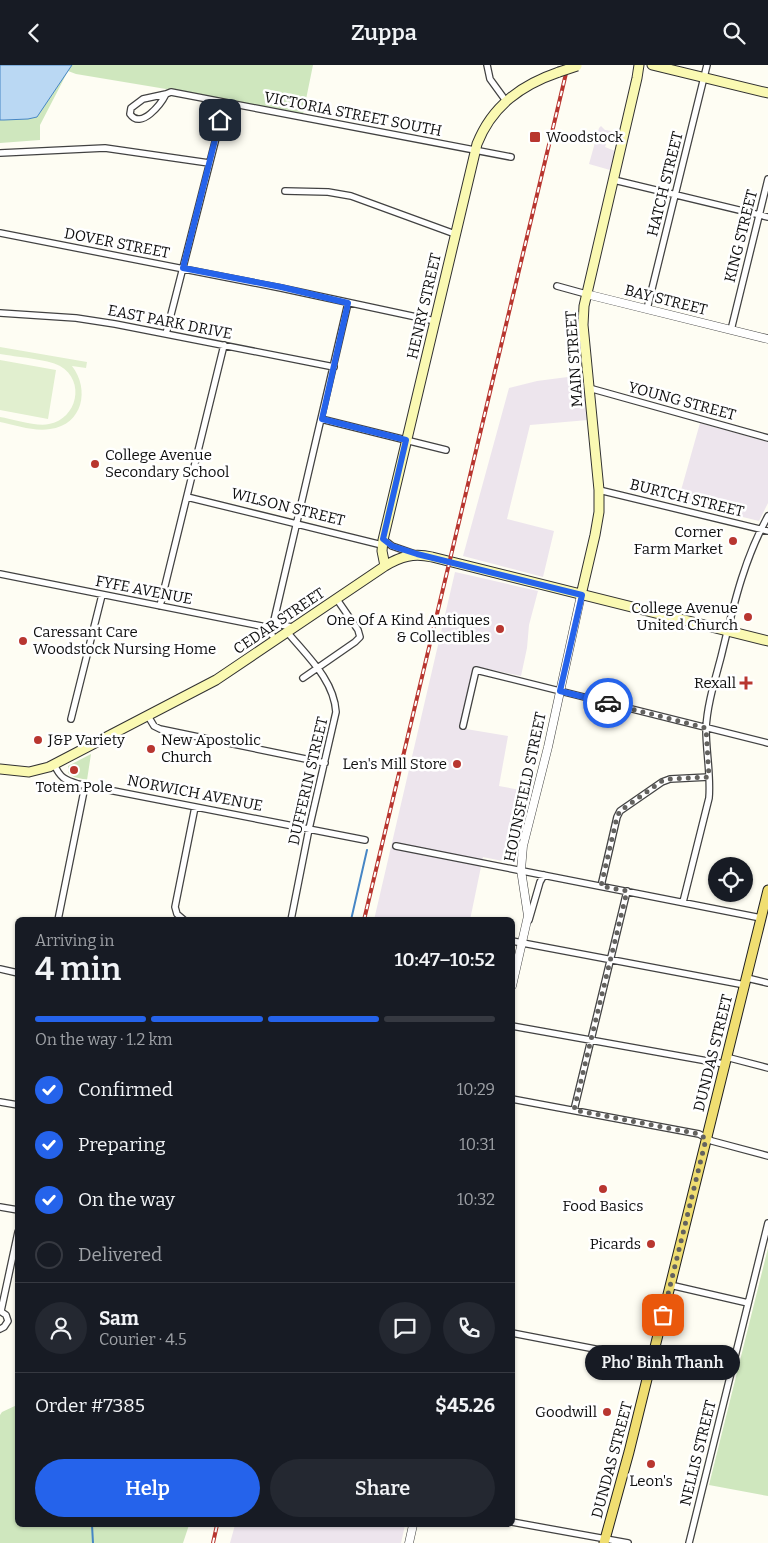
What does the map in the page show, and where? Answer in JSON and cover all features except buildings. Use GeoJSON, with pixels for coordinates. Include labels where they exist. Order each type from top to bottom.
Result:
{"type":"FeatureCollection","features":[{"type":"Feature","properties":{"kind":"main road","name":"HENRY STREET"},"geometry":{"type":"LineString","coordinates":[[385,566],[382,542],[476,151],[486,126],[506,101],[530,84],[578,65]]}},
{"type":"Feature","properties":{"kind":"main road","name":"MAIN STREET"},"geometry":{"type":"LineString","coordinates":[[582,595],[599,512],[599,490],[583,325],[586,294],[614,180],[639,65]]}},
{"type":"Feature","properties":{"kind":"main road"},"geometry":{"type":"LineString","coordinates":[[652,65],[768,93]]}},
{"type":"Feature","properties":{"kind":"main road"},"geometry":{"type":"LineString","coordinates":[[385,566],[401,557],[417,554]]}},
{"type":"Feature","properties":{"kind":"main road","name":"WILSON STREET"},"geometry":{"type":"LineString","coordinates":[[417,554],[768,641]]}},
{"type":"Feature","properties":{"kind":"main road","name":"CEDAR STREET"},"geometry":{"type":"LineString","coordinates":[[54,765],[223,676],[273,637],[292,630],[385,566]]}},
{"type":"Feature","properties":{"kind":"main road"},"geometry":{"type":"LineString","coordinates":[[0,769],[29,772],[42,770],[54,765]]}},
{"type":"Feature","properties":{"kind":"main road","name":"DUNDAS STREET"},"geometry":{"type":"LineString","coordinates":[[605,1541],[652,1360],[768,890]]}},
{"type":"Feature","properties":{"kind":"street"},"geometry":{"type":"LineString","coordinates":[[487,65],[490,79],[506,101]]}},
{"type":"Feature","properties":{"kind":"street","name":"HATCH STREET"},"geometry":{"type":"LineString","coordinates":[[647,309],[707,65]]}},
{"type":"Feature","properties":{"kind":"street","name":"VICTORIA STREET SOUTH"},"geometry":{"type":"LineString","coordinates":[[166,94],[163,101],[147,117],[139,120],[133,118],[130,114],[131,108],[143,99],[166,94],[180,94],[511,157]]}},
{"type":"Feature","properties":{"kind":"street"},"geometry":{"type":"LineString","coordinates":[[166,333],[225,103]]}},
{"type":"Feature","properties":{"kind":"street"},"geometry":{"type":"LineString","coordinates":[[0,153],[108,148],[209,163]]}},
{"type":"Feature","properties":{"kind":"street","name":"KING STREET"},"geometry":{"type":"LineString","coordinates":[[730,329],[768,179]]}},
{"type":"Feature","properties":{"kind":"street"},"geometry":{"type":"LineString","coordinates":[[614,180],[768,217]]}},
{"type":"Feature","properties":{"kind":"street"},"geometry":{"type":"LineString","coordinates":[[285,191],[328,192],[351,195],[455,234]]}},
{"type":"Feature","properties":{"kind":"street","name":"DOVER STREET"},"geometry":{"type":"LineString","coordinates":[[0,233],[281,287],[435,321]]}},
{"type":"Feature","properties":{"kind":"street","name":"BAY STREET"},"geometry":{"type":"LineString","coordinates":[[557,286],[768,339]]}},
{"type":"Feature","properties":{"kind":"street"},"geometry":{"type":"LineString","coordinates":[[273,637],[275,617],[348,303]]}},
{"type":"Feature","properties":{"kind":"street","name":"EAST PARK DRIVE"},"geometry":{"type":"LineString","coordinates":[[0,313],[99,321],[334,367]]}},
{"type":"Feature","properties":{"kind":"street"},"geometry":{"type":"LineString","coordinates":[[160,606],[224,345]]}},
{"type":"Feature","properties":{"kind":"street","name":"YOUNG STREET"},"geometry":{"type":"LineString","coordinates":[[589,388],[768,438]]}},
{"type":"Feature","properties":{"kind":"street"},"geometry":{"type":"LineString","coordinates":[[322,419],[446,450]]}},
{"type":"Feature","properties":{"kind":"street","name":"BURTCH STREET"},"geometry":{"type":"LineString","coordinates":[[599,490],[768,531]]}},
{"type":"Feature","properties":{"kind":"street","name":"WILSON STREET"},"geometry":{"type":"LineString","coordinates":[[187,497],[297,524],[382,542],[417,554]]}},
{"type":"Feature","properties":{"kind":"street"},"geometry":{"type":"LineString","coordinates":[[683,902],[707,805],[709,777],[706,728],[713,688],[742,574],[768,516]]}},
{"type":"Feature","properties":{"kind":"street","name":"FYFE AVENUE"},"geometry":{"type":"LineString","coordinates":[[0,574],[266,627],[273,637]]}},
{"type":"Feature","properties":{"kind":"street"},"geometry":{"type":"LineString","coordinates":[[71,719],[102,595]]}},
{"type":"Feature","properties":{"kind":"street","name":"HOUNSFIELD STREET"},"geometry":{"type":"LineString","coordinates":[[515,974],[527,927],[528,905],[521,870],[523,846],[582,595]]}},
{"type":"Feature","properties":{"kind":"street"},"geometry":{"type":"LineString","coordinates":[[303,679],[360,637],[358,630],[336,598]]}},
{"type":"Feature","properties":{"kind":"street"},"geometry":{"type":"LineString","coordinates":[[275,617],[282,626],[292,630]]}},
{"type":"Feature","properties":{"kind":"street","name":"DUFFERIN STREET"},"geometry":{"type":"LineString","coordinates":[[292,630],[332,689],[336,707],[292,917]]}},
{"type":"Feature","properties":{"kind":"street"},"geometry":{"type":"LineString","coordinates":[[463,726],[476,670],[768,743]]}},
{"type":"Feature","properties":{"kind":"street"},"geometry":{"type":"LineString","coordinates":[[148,716],[154,726],[160,729],[325,763]]}},
{"type":"Feature","properties":{"kind":"street","name":"NORWICH AVENUE"},"geometry":{"type":"LineString","coordinates":[[54,765],[64,779],[85,786],[365,840]]}},
{"type":"Feature","properties":{"kind":"street"},"geometry":{"type":"LineString","coordinates":[[601,886],[620,811],[662,781],[709,777]]}},
{"type":"Feature","properties":{"kind":"street"},"geometry":{"type":"LineString","coordinates":[[59,917],[85,786]]}},
{"type":"Feature","properties":{"kind":"street"},"geometry":{"type":"LineString","coordinates":[[180,917],[177,914],[175,907],[195,807]]}},
{"type":"Feature","properties":{"kind":"street"},"geometry":{"type":"LineString","coordinates":[[396,845],[761,919]]}},
{"type":"Feature","properties":{"kind":"street"},"geometry":{"type":"LineString","coordinates":[[527,927],[540,882],[544,875]]}},
{"type":"Feature","properties":{"kind":"street"},"geometry":{"type":"LineString","coordinates":[[574,1110],[627,891]]}},
{"type":"Feature","properties":{"kind":"street"},"geometry":{"type":"LineString","coordinates":[[515,942],[611,960],[746,982],[768,983]]}},
{"type":"Feature","properties":{"kind":"street"},"geometry":{"type":"LineString","coordinates":[[0,969],[15,972]]}},
{"type":"Feature","properties":{"kind":"street"},"geometry":{"type":"LineString","coordinates":[[515,1027],[768,1068]]}},
{"type":"Feature","properties":{"kind":"street"},"geometry":{"type":"LineString","coordinates":[[515,1100],[699,1134],[706,1139],[768,1156]]}},
{"type":"Feature","properties":{"kind":"street"},"geometry":{"type":"LineString","coordinates":[[0,1102],[15,1104]]}},
{"type":"Feature","properties":{"kind":"street"},"geometry":{"type":"LineString","coordinates":[[0,1207],[15,1210]]}},
{"type":"Feature","properties":{"kind":"street","name":"NELLIS STREET"},"geometry":{"type":"LineString","coordinates":[[689,1543],[768,1223]]}},
{"type":"Feature","properties":{"kind":"street"},"geometry":{"type":"LineString","coordinates":[[0,1329],[8,1321],[6,1315],[0,1311],[15,1244]]}},
{"type":"Feature","properties":{"kind":"street"},"geometry":{"type":"LineString","coordinates":[[670,1285],[748,1303]]}},
{"type":"Feature","properties":{"kind":"street"},"geometry":{"type":"LineString","coordinates":[[515,1334],[652,1360]]}},
{"type":"Feature","properties":{"kind":"street"},"geometry":{"type":"LineString","coordinates":[[515,1523],[605,1541],[628,1543]]}},
{"type":"Feature","properties":{"kind":"street"},"geometry":{"type":"LineString","coordinates":[[409,1543],[413,1527]]}},
{"type":"Feature","properties":{"kind":"shaded area"},"geometry":{"type":"Polygon","coordinates":[[[601,126],[605,130],[612,131],[609,142],[607,141],[605,147],[615,151],[610,170],[589,164],[601,126]]]}},
{"type":"Feature","properties":{"kind":"shaded area"},"geometry":{"type":"Polygon","coordinates":[[[583,375],[588,420],[530,425],[507,519],[554,531],[543,577],[463,556],[509,388],[537,381],[583,375]]]}},
{"type":"Feature","properties":{"kind":"shaded area"},"geometry":{"type":"Polygon","coordinates":[[[700,423],[768,442],[768,503],[759,521],[678,501],[700,423]]]}},
{"type":"Feature","properties":{"kind":"shaded area"},"geometry":{"type":"Polygon","coordinates":[[[455,572],[538,591],[529,625],[527,648],[521,676],[474,666],[460,728],[508,736],[499,786],[531,792],[517,857],[507,862],[483,857],[471,917],[375,917],[455,572]]]}},
{"type":"Feature","properties":{"kind":"shaded area"},"geometry":{"type":"Polygon","coordinates":[[[234,1527],[405,1527],[401,1543],[230,1543],[234,1527]]]}},
{"type":"Feature","properties":{"kind":"green space"},"geometry":{"type":"Polygon","coordinates":[[[0,65],[313,65],[303,114],[76,74],[68,71],[40,125],[40,140],[0,143],[0,65]]]}},
{"type":"Feature","properties":{"kind":"green space"},"geometry":{"type":"Polygon","coordinates":[[[0,347],[87,362],[86,368],[72,366],[78,375],[82,395],[80,405],[70,421],[61,426],[44,430],[0,422],[0,417],[44,425],[59,421],[72,407],[75,399],[75,390],[73,381],[68,373],[60,366],[40,360],[0,354],[0,347]]]}},
{"type":"Feature","properties":{"kind":"green space"},"geometry":{"type":"Polygon","coordinates":[[[0,360],[56,370],[48,419],[0,410],[0,360]]]}},
{"type":"Feature","properties":{"kind":"green space"},"geometry":{"type":"Polygon","coordinates":[[[91,754],[87,780],[74,777],[68,773],[68,766],[91,754]]]}},
{"type":"Feature","properties":{"kind":"green space"},"geometry":{"type":"Polygon","coordinates":[[[768,1248],[768,1496],[709,1485],[768,1248]]]}},
{"type":"Feature","properties":{"kind":"green space"},"geometry":{"type":"Polygon","coordinates":[[[15,1406],[15,1527],[188,1527],[183,1543],[0,1543],[0,1415],[2,1412],[15,1406]]]}},
{"type":"Feature","properties":{"kind":"water"},"geometry":{"type":"Polygon","coordinates":[[[0,65],[72,65],[37,117],[0,120],[0,65]]]}},
{"type":"Feature","properties":{"kind":"waterway"},"geometry":{"type":"LineString","coordinates":[[352,917],[367,850]]}},
{"type":"Feature","properties":{"kind":"waterway"},"geometry":{"type":"LineString","coordinates":[[92,1527],[93,1543]]}},
{"type":"Feature","properties":{"kind":"railway"},"geometry":{"type":"LineString","coordinates":[[365,917],[568,65]]}},
{"type":"Feature","properties":{"kind":"railway"},"geometry":{"type":"LineString","coordinates":[[213,1543],[217,1527]]}},
{"type":"Feature","properties":{"kind":"way so far"},"geometry":{"type":"LineString","coordinates":[[608,703],[706,728],[709,777],[662,781],[620,811],[617,817],[601,886],[627,891],[574,1110],[699,1134],[706,1139],[663,1315]]}},
{"type":"Feature","properties":{"kind":"place","name":"Woodstock"},"geometry":{"type":"Point","coordinates":[535,137]}},
{"type":"Feature","properties":{"kind":"place","name":"College Avenue Secondary School"},"geometry":{"type":"Point","coordinates":[95,464]}},
{"type":"Feature","properties":{"kind":"place","name":"Corner Farm Market"},"geometry":{"type":"Point","coordinates":[733,541]}},
{"type":"Feature","properties":{"kind":"place","name":"College Avenue United Church"},"geometry":{"type":"Point","coordinates":[748,617]}},
{"type":"Feature","properties":{"kind":"place","name":"One Of A Kind Antiques & Collectibles"},"geometry":{"type":"Point","coordinates":[500,629]}},
{"type":"Feature","properties":{"kind":"place","name":"Caressant Care Woodstock Nursing Home"},"geometry":{"type":"Point","coordinates":[23,641]}},
{"type":"Feature","properties":{"kind":"place","name":"Rexall"},"geometry":{"type":"Point","coordinates":[746,683]}},
{"type":"Feature","properties":{"kind":"place","name":"J&P Variety"},"geometry":{"type":"Point","coordinates":[38,740]}},
{"type":"Feature","properties":{"kind":"place","name":"New Apostolic Church"},"geometry":{"type":"Point","coordinates":[151,749]}},
{"type":"Feature","properties":{"kind":"place","name":"Len's Mill Store"},"geometry":{"type":"Point","coordinates":[457,764]}},
{"type":"Feature","properties":{"kind":"place","name":"Totem Pole"},"geometry":{"type":"Point","coordinates":[74,770]}},
{"type":"Feature","properties":{"kind":"place","name":"Food Basics"},"geometry":{"type":"Point","coordinates":[603,1189]}},
{"type":"Feature","properties":{"kind":"place","name":"Picards"},"geometry":{"type":"Point","coordinates":[651,1244]}},
{"type":"Feature","properties":{"kind":"place","name":"Pho' Binh Thanh"},"geometry":{"type":"Point","coordinates":[663,1315]}},
{"type":"Feature","properties":{"kind":"place","name":"Goodwill"},"geometry":{"type":"Point","coordinates":[607,1412]}},
{"type":"Feature","properties":{"kind":"place","name":"Leon's"},"geometry":{"type":"Point","coordinates":[651,1464]}},
{"type":"Feature","properties":{"kind":"route"},"geometry":{"type":"LineString","coordinates":[[220,120],[183,268],[281,287],[348,303],[322,419],[406,440],[383,539],[392,546],[417,554],[582,595],[560,691],[608,703]]}}]}
